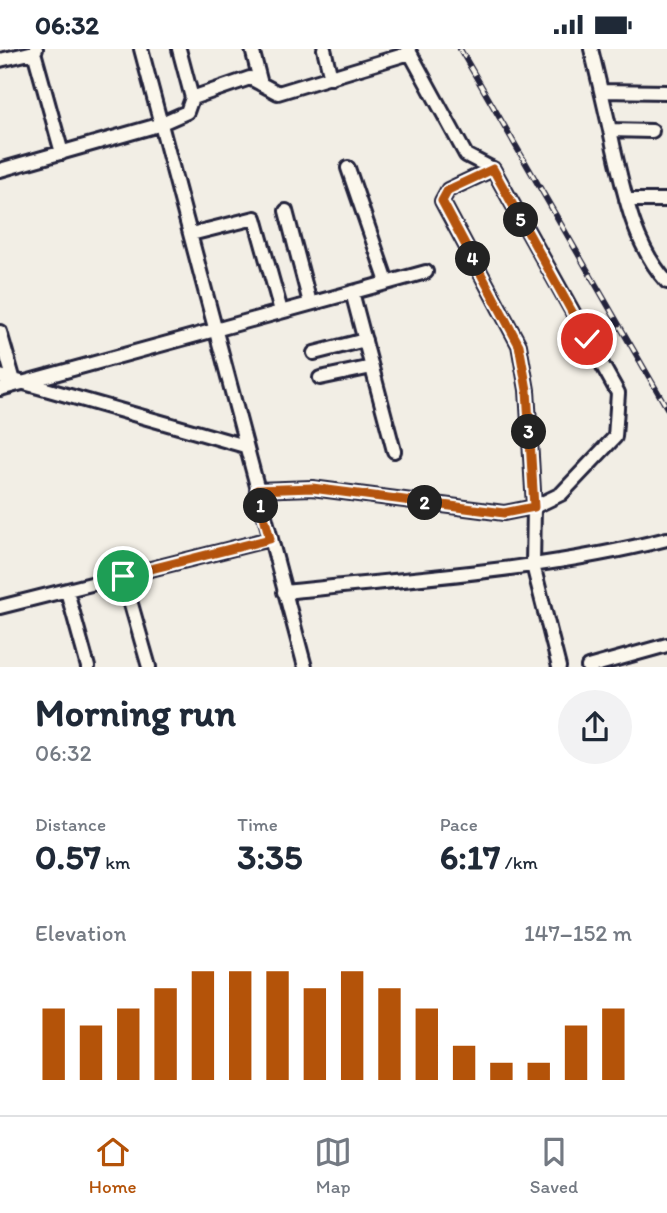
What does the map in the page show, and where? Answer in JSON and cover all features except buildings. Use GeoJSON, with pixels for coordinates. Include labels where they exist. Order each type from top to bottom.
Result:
{"type":"FeatureCollection","features":[{"type":"Feature","properties":{"kind":"street"},"geometry":{"type":"LineString","coordinates":[[141,49],[305,667]]}},
{"type":"Feature","properties":{"kind":"street"},"geometry":{"type":"LineString","coordinates":[[0,170],[160,123],[187,112],[192,98],[179,49]]}},
{"type":"Feature","properties":{"kind":"street"},"geometry":{"type":"LineString","coordinates":[[252,49],[261,84]]}},
{"type":"Feature","properties":{"kind":"street"},"geometry":{"type":"LineString","coordinates":[[324,49],[331,78]]}},
{"type":"Feature","properties":{"kind":"street"},"geometry":{"type":"LineString","coordinates":[[591,49],[626,200],[641,244],[667,282]]}},
{"type":"Feature","properties":{"kind":"street"},"geometry":{"type":"LineString","coordinates":[[0,60],[35,51],[62,153]]}},
{"type":"Feature","properties":{"kind":"street"},"geometry":{"type":"LineString","coordinates":[[192,98],[250,78],[278,93],[409,51],[466,155],[493,169],[618,393],[615,437],[561,494],[534,507],[504,513],[312,488],[257,490]]}},
{"type":"Feature","properties":{"kind":"street"},"geometry":{"type":"LineString","coordinates":[[601,92],[667,92]]}},
{"type":"Feature","properties":{"kind":"street"},"geometry":{"type":"LineString","coordinates":[[610,130],[652,131]]}},
{"type":"Feature","properties":{"kind":"street"},"geometry":{"type":"LineString","coordinates":[[348,167],[387,282]]}},
{"type":"Feature","properties":{"kind":"street"},"geometry":{"type":"LineString","coordinates":[[493,169],[448,190],[442,201],[519,345],[527,390],[534,507],[533,565],[559,667]]}},
{"type":"Feature","properties":{"kind":"street"},"geometry":{"type":"LineString","coordinates":[[626,200],[667,200]]}},
{"type":"Feature","properties":{"kind":"street"},"geometry":{"type":"LineString","coordinates":[[286,211],[310,303]]}},
{"type":"Feature","properties":{"kind":"street"},"geometry":{"type":"LineString","coordinates":[[191,234],[254,218],[281,311]]}},
{"type":"Feature","properties":{"kind":"street"},"geometry":{"type":"LineString","coordinates":[[0,390],[18,382],[426,272]]}},
{"type":"Feature","properties":{"kind":"street"},"geometry":{"type":"LineString","coordinates":[[352,292],[394,451]]}},
{"type":"Feature","properties":{"kind":"street"},"geometry":{"type":"LineString","coordinates":[[0,332],[18,382]]}},
{"type":"Feature","properties":{"kind":"street"},"geometry":{"type":"LineString","coordinates":[[314,353],[365,340]]}},
{"type":"Feature","properties":{"kind":"street"},"geometry":{"type":"LineString","coordinates":[[320,378],[372,367]]}},
{"type":"Feature","properties":{"kind":"street"},"geometry":{"type":"LineString","coordinates":[[0,376],[246,446]]}},
{"type":"Feature","properties":{"kind":"street"},"geometry":{"type":"LineString","coordinates":[[0,607],[270,539]]}},
{"type":"Feature","properties":{"kind":"street"},"geometry":{"type":"LineString","coordinates":[[284,591],[533,565],[667,539]]}},
{"type":"Feature","properties":{"kind":"street"},"geometry":{"type":"LineString","coordinates":[[123,576],[149,667]]}},
{"type":"Feature","properties":{"kind":"street"},"geometry":{"type":"LineString","coordinates":[[67,591],[88,667]]}},
{"type":"Feature","properties":{"kind":"street"},"geometry":{"type":"LineString","coordinates":[[588,667],[667,645]]}},
{"type":"Feature","properties":{"kind":"railway"},"geometry":{"type":"LineString","coordinates":[[460,49],[667,408]]}},
{"type":"Feature","properties":{"kind":"route"},"geometry":{"type":"LineString","coordinates":[[123,576],[270,539],[257,490],[312,488],[504,513],[534,507],[527,390],[519,345],[442,201],[448,190],[493,169],[587,339]]}}]}
